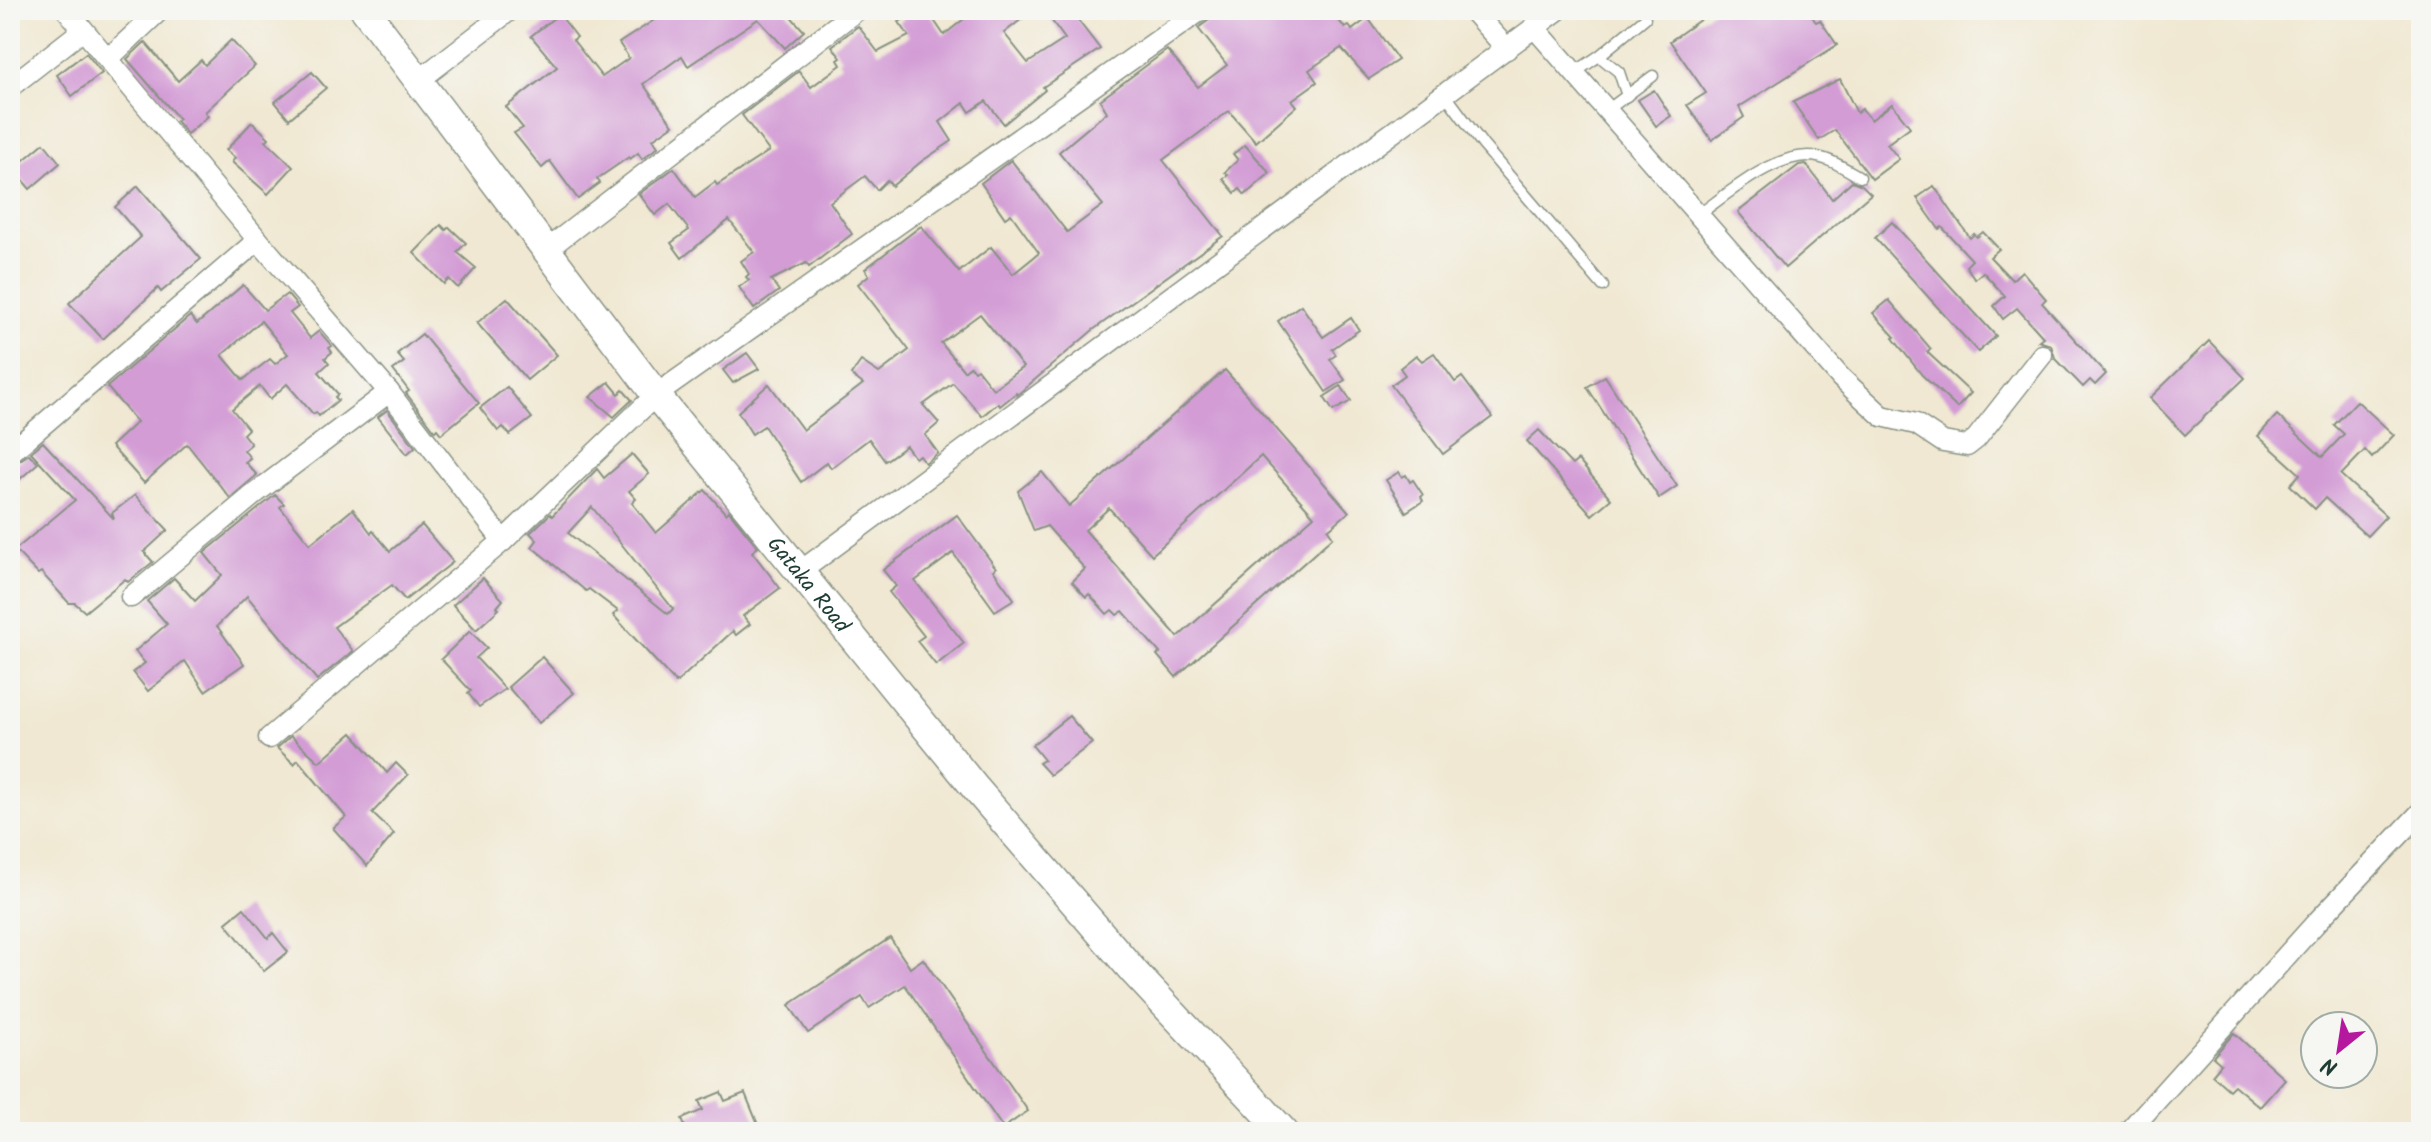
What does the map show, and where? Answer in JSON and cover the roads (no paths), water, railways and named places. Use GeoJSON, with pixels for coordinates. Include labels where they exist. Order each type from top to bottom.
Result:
{"type":"FeatureCollection","features":[{"type":"Feature","properties":{"kind":"street"},"geometry":{"type":"LineString","coordinates":[[67,10],[389,392],[503,541]]}},
{"type":"Feature","properties":{"kind":"street"},"geometry":{"type":"LineString","coordinates":[[108,59],[160,10]]}},
{"type":"Feature","properties":{"kind":"street","name":"Gataka Road"},"geometry":{"type":"LineString","coordinates":[[365,10],[656,395],[976,789],[1135,973],[1284,1132]]}},
{"type":"Feature","properties":{"kind":"street"},"geometry":{"type":"LineString","coordinates":[[418,81],[510,10]]}},
{"type":"Feature","properties":{"kind":"street"},"geometry":{"type":"LineString","coordinates":[[546,250],[857,10]]}},
{"type":"Feature","properties":{"kind":"street"},"geometry":{"type":"LineString","coordinates":[[269,738],[503,541],[656,395],[1201,10]]}},
{"type":"Feature","properties":{"kind":"street"},"geometry":{"type":"LineString","coordinates":[[1472,10],[1507,49]]}},
{"type":"Feature","properties":{"kind":"street"},"geometry":{"type":"LineString","coordinates":[[801,571],[1558,10]]}},
{"type":"Feature","properties":{"kind":"street"},"geometry":{"type":"LineString","coordinates":[[1534,27],[1697,216],[1841,378],[1875,411],[1889,419],[1916,424],[1943,442],[1967,446],[1976,439],[2042,355]]}},
{"type":"Feature","properties":{"kind":"street"},"geometry":{"type":"LineString","coordinates":[[10,87],[83,30]]}},
{"type":"Feature","properties":{"kind":"street"},"geometry":{"type":"LineString","coordinates":[[10,453],[258,240]]}},
{"type":"Feature","properties":{"kind":"street"},"geometry":{"type":"LineString","coordinates":[[131,597],[257,492],[389,392]]}},
{"type":"Feature","properties":{"kind":"street"},"geometry":{"type":"LineString","coordinates":[[2128,1132],[2315,924],[2421,812]]}},
{"type":"Feature","properties":{"kind":"lane"},"geometry":{"type":"LineString","coordinates":[[1574,73],[1645,18]]}},
{"type":"Feature","properties":{"kind":"lane"},"geometry":{"type":"LineString","coordinates":[[1599,56],[1619,72],[1627,96]]}},
{"type":"Feature","properties":{"kind":"lane"},"geometry":{"type":"LineString","coordinates":[[1606,111],[1653,76]]}},
{"type":"Feature","properties":{"kind":"lane"},"geometry":{"type":"LineString","coordinates":[[1445,94],[1483,145],[1603,286]]}},
{"type":"Feature","properties":{"kind":"lane"},"geometry":{"type":"LineString","coordinates":[[1697,216],[1783,160],[1809,156],[1834,162],[1860,177]]}}]}
